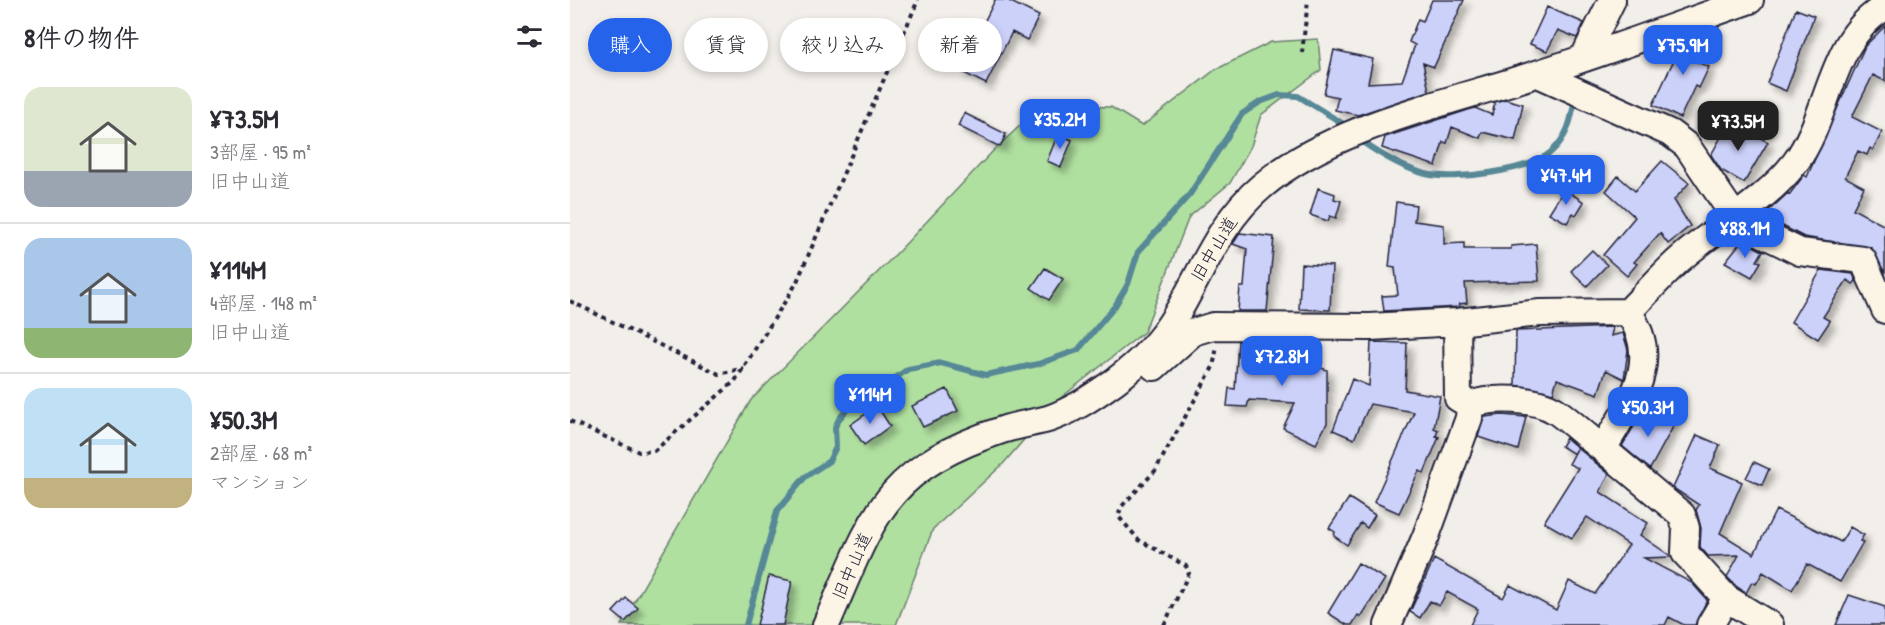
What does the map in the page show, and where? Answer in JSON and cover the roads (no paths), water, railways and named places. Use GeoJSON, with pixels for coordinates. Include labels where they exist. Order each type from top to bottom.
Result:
{"type":"FeatureCollection","features":[{"type":"Feature","properties":{"kind":"street"},"geometry":{"type":"LineString","coordinates":[[1584,57],[1612,0]]}},
{"type":"Feature","properties":{"kind":"street","name":"旧中山道"},"geometry":{"type":"LineString","coordinates":[[826,625],[876,515],[901,483],[946,452],[1006,429],[1049,419],[1090,398],[1125,373],[1163,335],[1226,224],[1249,197],[1288,166],[1374,126],[1538,74],[1750,0]]}},
{"type":"Feature","properties":{"kind":"street"},"geometry":{"type":"LineString","coordinates":[[1090,398],[1104,407],[1113,405],[1183,340],[1202,328],[1222,326],[1370,327],[1457,322],[1540,313],[1628,312],[1679,261],[1775,184],[1794,164],[1809,142],[1850,41],[1863,24],[1885,8]]}},
{"type":"Feature","properties":{"kind":"street"},"geometry":{"type":"LineString","coordinates":[[1538,74],[1670,133],[1687,146],[1734,216],[1776,241],[1800,252],[1863,260],[1885,310]]}},
{"type":"Feature","properties":{"kind":"street"},"geometry":{"type":"LineString","coordinates":[[1603,449],[1626,409],[1645,365],[1645,347],[1628,312]]}},
{"type":"Feature","properties":{"kind":"street"},"geometry":{"type":"LineString","coordinates":[[1457,322],[1458,398],[1470,405]]}},
{"type":"Feature","properties":{"kind":"street"},"geometry":{"type":"LineString","coordinates":[[1470,405],[1483,399],[1510,398],[1554,409],[1682,516],[1686,528],[1685,553],[1726,598],[1770,625]]}},
{"type":"Feature","properties":{"kind":"street"},"geometry":{"type":"LineString","coordinates":[[1397,622],[1458,451],[1469,418],[1470,405]]}},
{"type":"Feature","properties":{"kind":"street"},"geometry":{"type":"LineString","coordinates":[[1710,625],[1726,598]]}},
{"type":"Feature","properties":{"kind":"waterway"},"geometry":{"type":"LineString","coordinates":[[746,625],[777,511],[805,477],[829,461],[836,447],[835,427],[853,402],[874,393],[908,369],[941,363],[986,375],[1038,364],[1078,350],[1115,306],[1128,284],[1138,252],[1190,194],[1242,114],[1260,102],[1279,95],[1298,96],[1342,123]]}},
{"type":"Feature","properties":{"kind":"waterway"},"geometry":{"type":"LineString","coordinates":[[1361,141],[1392,160],[1426,174],[1454,176],[1491,173],[1541,159],[1551,152],[1568,128],[1575,99]]}}]}
